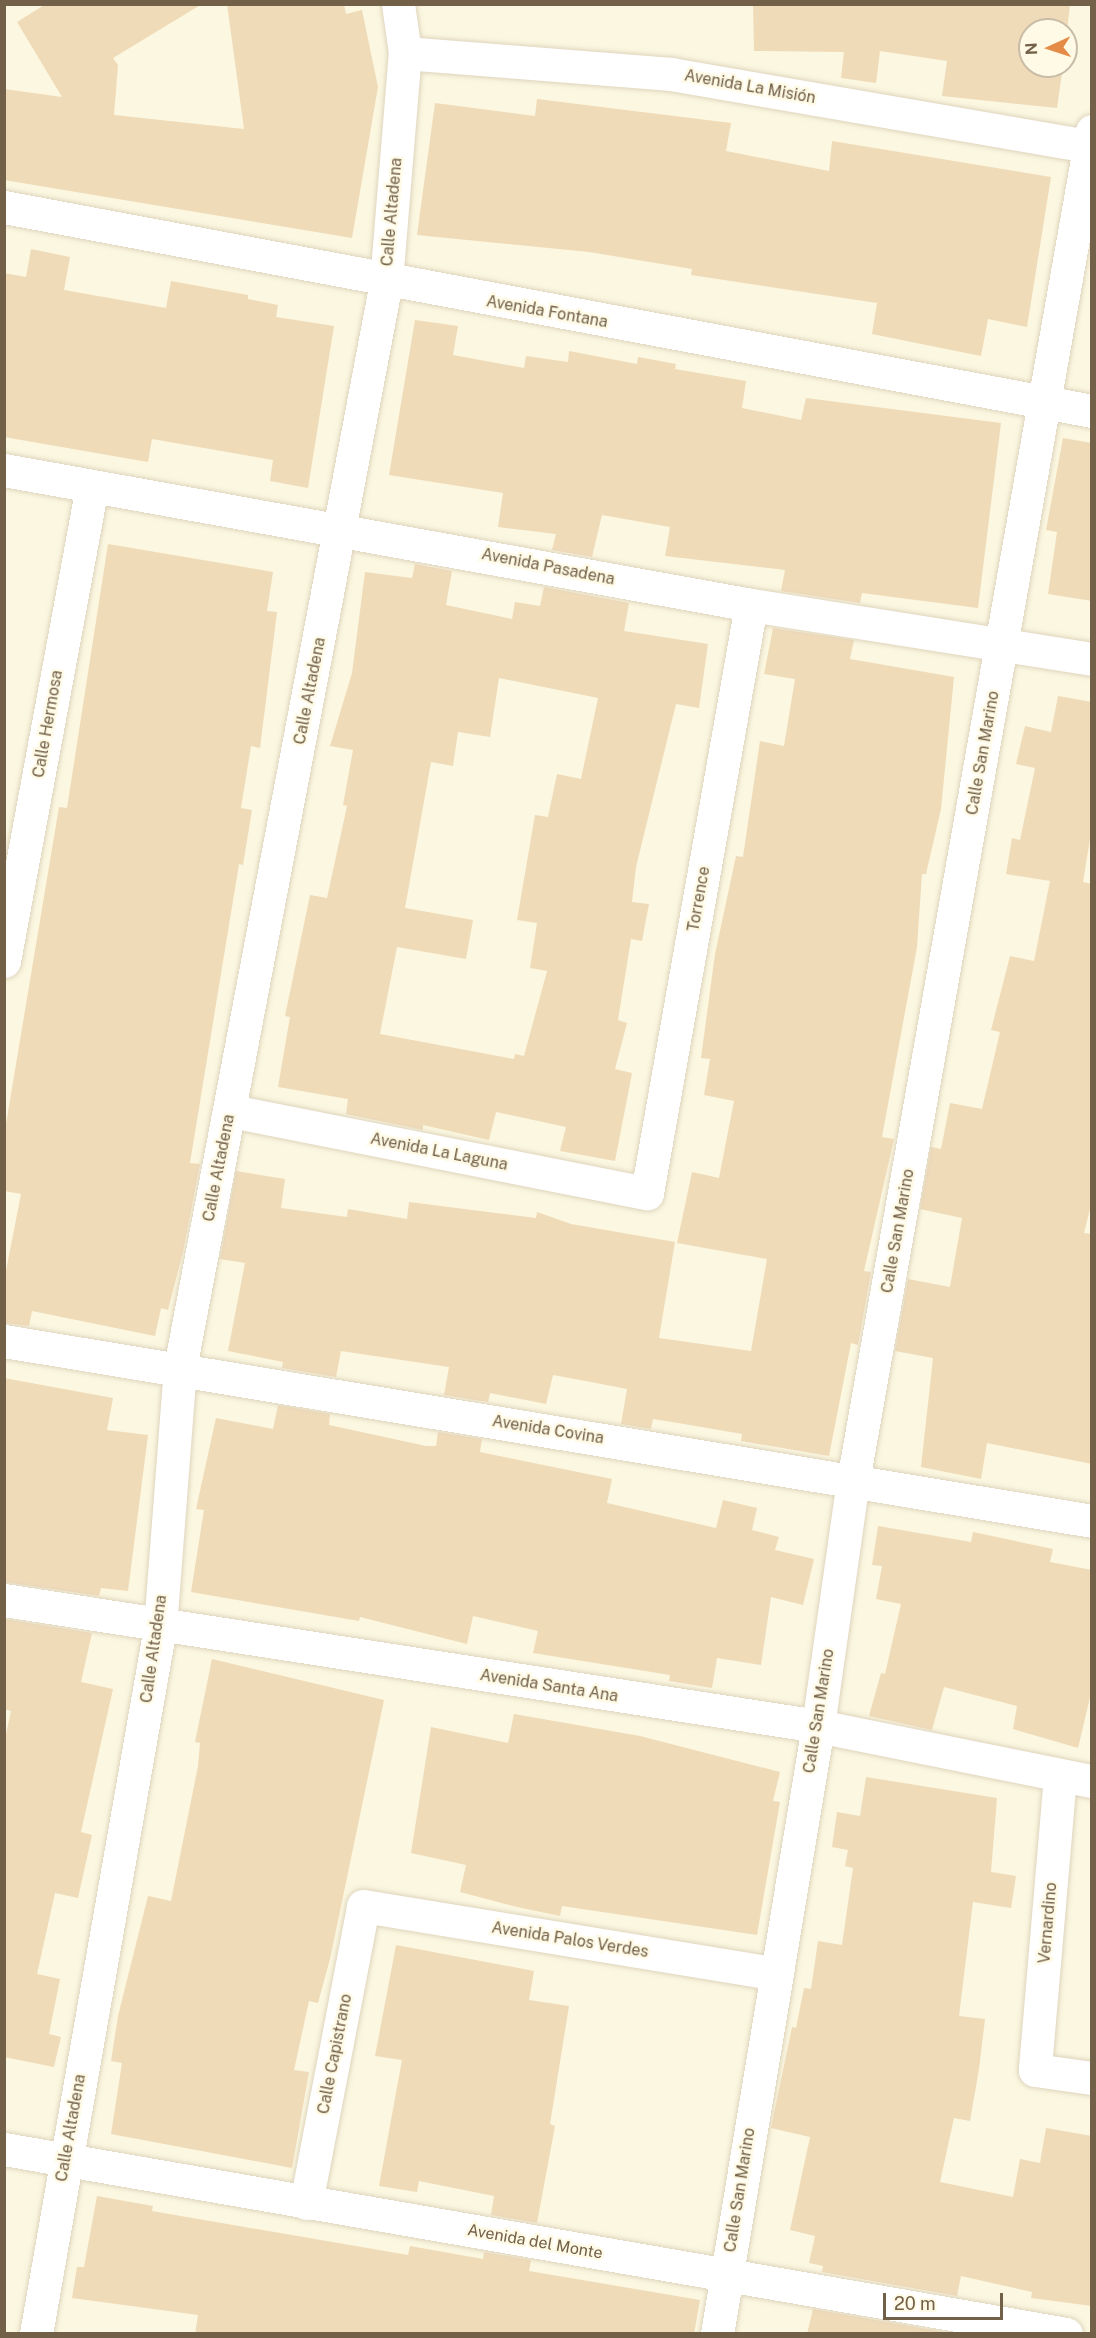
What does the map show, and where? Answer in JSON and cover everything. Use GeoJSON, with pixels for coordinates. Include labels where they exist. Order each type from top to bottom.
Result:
{"type":"FeatureCollection","features":[{"type":"Feature","properties":{"kind":"street","name":"Calle Altadena"},"geometry":{"type":"LineString","coordinates":[[36,2334],[160,1627],[180,1368],[231,1111],[386,282],[405,53],[398,4]]}},
{"type":"Feature","properties":{"kind":"street","name":"Avenida La Misión"},"geometry":{"type":"LineString","coordinates":[[405,53],[671,74],[1091,141]]}},
{"type":"Feature","properties":{"kind":"street","name":"Calle San Marino"},"geometry":{"type":"LineString","coordinates":[[717,2334],[818,1726],[853,1481],[1091,141]]}},
{"type":"Feature","properties":{"kind":"street","name":"Avenida Fontana"},"geometry":{"type":"LineString","coordinates":[[4,207],[386,282],[1092,411]]}},
{"type":"Feature","properties":{"kind":"street","name":"Avenida Pasadena"},"geometry":{"type":"LineString","coordinates":[[4,470],[341,528],[751,605],[1003,642],[1092,659]]}},
{"type":"Feature","properties":{"kind":"street","name":"Calle Hermosa"},"geometry":{"type":"LineString","coordinates":[[4,961],[92,486]]}},
{"type":"Feature","properties":{"kind":"street","name":"Torrence"},"geometry":{"type":"LineString","coordinates":[[647,1192],[751,605]]}},
{"type":"Feature","properties":{"kind":"street","name":"Avenida La Laguna"},"geometry":{"type":"LineString","coordinates":[[231,1111],[647,1192]]}},
{"type":"Feature","properties":{"kind":"street","name":"Avenida Covina"},"geometry":{"type":"LineString","coordinates":[[4,1341],[180,1368],[1092,1521]]}},
{"type":"Feature","properties":{"kind":"street","name":"Avenida Santa Ana"},"geometry":{"type":"LineString","coordinates":[[4,1600],[160,1627],[818,1726],[1060,1776],[1092,1780]]}},
{"type":"Feature","properties":{"kind":"street","name":"Vernardino"},"geometry":{"type":"LineString","coordinates":[[1060,1776],[1035,2070],[1092,2078]]}},
{"type":"Feature","properties":{"kind":"street","name":"Avenida Palos Verdes"},"geometry":{"type":"LineString","coordinates":[[363,1906],[776,1974]]}},
{"type":"Feature","properties":{"kind":"street","name":"Calle Capistrano"},"geometry":{"type":"LineString","coordinates":[[306,2203],[363,1906]]}},
{"type":"Feature","properties":{"kind":"street","name":"Avenida del Monte"},"geometry":{"type":"LineString","coordinates":[[4,2149],[1066,2334]]}},
{"type":"Feature","properties":{"kind":"building"},"geometry":{"type":"Polygon","coordinates":[[[46,4],[202,4],[113,58],[118,65],[114,115],[244,129],[227,4],[344,4],[346,14],[362,10],[378,87],[352,238],[4,180],[4,89],[62,97],[17,22],[46,4]]]}},
{"type":"Feature","properties":{"kind":"building"},"geometry":{"type":"Polygon","coordinates":[[[753,4],[1070,4],[1069,18],[1018,18],[1018,78],[1061,78],[1057,108],[942,96],[947,61],[880,51],[876,83],[841,78],[844,52],[754,51],[753,4]]]}},
{"type":"Feature","properties":{"kind":"building"},"geometry":{"type":"Polygon","coordinates":[[[537,99],[731,123],[726,151],[829,171],[832,141],[1051,177],[1027,327],[988,319],[981,356],[872,334],[877,303],[691,275],[692,269],[589,252],[417,235],[435,103],[535,116],[537,99]]]}},
{"type":"Feature","properties":{"kind":"building"},"geometry":{"type":"Polygon","coordinates":[[[31,249],[70,257],[64,290],[166,308],[171,281],[248,295],[248,299],[278,305],[276,317],[334,326],[308,488],[270,481],[273,460],[152,439],[148,462],[4,437],[4,273],[26,277],[31,249]]]}},
{"type":"Feature","properties":{"kind":"building"},"geometry":{"type":"Polygon","coordinates":[[[415,320],[458,326],[453,355],[524,368],[526,356],[568,362],[569,351],[637,364],[638,357],[676,364],[675,369],[746,381],[742,408],[801,420],[806,398],[1001,423],[978,608],[862,593],[860,603],[781,591],[785,570],[665,556],[670,527],[602,515],[592,557],[552,550],[556,534],[498,527],[503,493],[389,475],[415,320]]]}},
{"type":"Feature","properties":{"kind":"building"},"geometry":{"type":"Polygon","coordinates":[[[1063,438],[1092,443],[1092,601],[1048,594],[1057,532],[1046,530],[1063,438]]]}},
{"type":"Feature","properties":{"kind":"building"},"geometry":{"type":"Polygon","coordinates":[[[108,544],[273,572],[267,611],[277,612],[260,748],[251,746],[241,808],[252,810],[243,865],[239,864],[190,1163],[200,1164],[183,1252],[168,1310],[161,1308],[155,1336],[32,1311],[29,1326],[4,1323],[4,1281],[21,1194],[4,1191],[4,1136],[59,807],[67,808],[108,544]]]}},
{"type":"Feature","properties":{"kind":"building"},"geometry":{"type":"Polygon","coordinates":[[[415,564],[452,571],[446,605],[512,619],[515,602],[540,606],[544,587],[629,603],[624,631],[708,644],[699,708],[676,704],[636,867],[632,902],[649,904],[642,941],[631,939],[618,1020],[627,1023],[615,1069],[632,1073],[615,1161],[560,1151],[566,1127],[496,1112],[489,1140],[423,1125],[423,1130],[346,1114],[348,1099],[278,1087],[290,1017],[285,1016],[310,895],[327,898],[347,806],[343,805],[353,750],[330,746],[352,673],[365,572],[412,578],[415,564]],[[499,678],[490,737],[458,732],[453,766],[431,762],[405,908],[473,920],[466,959],[397,947],[380,1034],[514,1059],[515,1054],[524,1056],[547,971],[530,968],[537,923],[517,920],[535,815],[548,817],[557,774],[581,779],[598,698],[499,678]]]}},
{"type":"Feature","properties":{"kind":"building"},"geometry":{"type":"Polygon","coordinates":[[[773,628],[854,640],[850,659],[954,677],[941,809],[926,874],[922,874],[917,947],[882,1137],[894,1139],[864,1271],[871,1272],[858,1345],[851,1343],[829,1456],[741,1441],[742,1434],[653,1419],[651,1429],[621,1424],[627,1389],[553,1375],[546,1404],[490,1393],[488,1402],[444,1395],[449,1367],[341,1351],[336,1377],[282,1368],[283,1362],[228,1351],[245,1263],[220,1259],[236,1171],[285,1179],[281,1208],[347,1217],[348,1209],[407,1219],[409,1202],[536,1218],[537,1212],[571,1224],[675,1242],[659,1338],[751,1351],[767,1259],[677,1243],[692,1172],[719,1178],[734,1101],[704,1095],[710,1059],[701,1058],[715,954],[736,856],[743,857],[760,741],[784,746],[795,679],[764,674],[773,628]]]}},
{"type":"Feature","properties":{"kind":"building"},"geometry":{"type":"Polygon","coordinates":[[[1058,696],[1092,702],[1092,827],[1083,882],[1092,884],[1092,1201],[1084,1233],[1092,1234],[1092,1464],[987,1443],[981,1479],[921,1467],[933,1358],[895,1351],[908,1279],[950,1287],[962,1218],[920,1209],[931,1147],[941,1149],[950,1103],[982,1109],[1000,1032],[991,1030],[1010,956],[1034,961],[1050,881],[1006,874],[1012,838],[1020,840],[1035,768],[1016,764],[1025,726],[1051,732],[1058,696]]]}},
{"type":"Feature","properties":{"kind":"building"},"geometry":{"type":"Polygon","coordinates":[[[4,1378],[113,1398],[107,1430],[148,1435],[128,1591],[101,1588],[99,1596],[4,1582],[4,1378]]]}},
{"type":"Feature","properties":{"kind":"building"},"geometry":{"type":"Polygon","coordinates":[[[278,1405],[330,1414],[329,1425],[426,1446],[436,1446],[438,1432],[482,1439],[480,1452],[612,1479],[607,1503],[716,1528],[723,1500],[757,1508],[752,1530],[779,1537],[775,1550],[814,1559],[803,1605],[771,1597],[761,1665],[717,1658],[712,1688],[669,1681],[670,1675],[533,1653],[538,1631],[473,1616],[467,1644],[360,1617],[359,1621],[191,1592],[204,1510],[196,1509],[216,1418],[273,1429],[278,1405]]]}},
{"type":"Feature","properties":{"kind":"building"},"geometry":{"type":"Polygon","coordinates":[[[878,1526],[971,1542],[973,1532],[1053,1549],[1050,1562],[1092,1570],[1092,1689],[1078,1748],[1013,1729],[1017,1706],[944,1687],[932,1730],[869,1716],[881,1673],[885,1674],[901,1604],[876,1599],[882,1566],[872,1565],[878,1526]]]}},
{"type":"Feature","properties":{"kind":"building"},"geometry":{"type":"Polygon","coordinates":[[[4,1619],[92,1633],[81,1682],[113,1689],[81,1832],[92,1835],[78,1898],[55,1893],[37,1974],[60,1979],[49,2034],[61,2037],[54,2067],[4,2057],[4,1743],[11,1711],[4,1709],[4,1619]]]}},
{"type":"Feature","properties":{"kind":"building"},"geometry":{"type":"Polygon","coordinates":[[[212,1659],[384,1700],[330,1959],[318,2003],[309,2001],[294,2070],[309,2072],[292,2168],[111,2134],[122,2063],[111,2061],[118,2016],[148,1896],[171,1901],[198,1766],[200,1743],[195,1742],[212,1659]]]}},
{"type":"Feature","properties":{"kind":"building"},"geometry":{"type":"Polygon","coordinates":[[[514,1714],[640,1736],[780,1772],[773,1801],[780,1802],[757,1935],[562,1906],[560,1916],[517,1907],[460,1892],[466,1865],[411,1853],[431,1727],[508,1743],[514,1714]]]}},
{"type":"Feature","properties":{"kind":"building"},"geometry":{"type":"Polygon","coordinates":[[[866,1777],[997,1798],[991,1872],[1016,1876],[1011,1908],[973,1902],[959,2016],[985,2019],[970,2121],[954,2118],[940,2182],[1013,2197],[1020,2159],[1040,2163],[1046,2128],[1092,2136],[1092,2306],[1031,2298],[1032,2292],[961,2276],[957,2296],[822,2272],[823,2266],[809,2263],[815,2236],[790,2230],[810,2137],[771,2128],[792,2027],[796,2028],[804,1988],[811,1989],[818,1941],[842,1945],[853,1868],[845,1866],[848,1850],[832,1847],[837,1812],[860,1816],[866,1777]]]}},
{"type":"Feature","properties":{"kind":"building"},"geometry":{"type":"Polygon","coordinates":[[[396,1945],[534,1971],[529,2000],[569,2006],[550,2124],[555,2126],[537,2223],[491,2215],[494,2196],[419,2181],[417,2192],[379,2186],[402,2060],[375,2056],[396,1945]]]}},
{"type":"Feature","properties":{"kind":"building"},"geometry":{"type":"Polygon","coordinates":[[[97,2196],[153,2206],[152,2211],[408,2255],[410,2246],[483,2259],[484,2252],[531,2260],[529,2271],[700,2300],[694,2334],[195,2334],[198,2315],[72,2298],[77,2267],[84,2267],[97,2196]]]}},
{"type":"Feature","properties":{"kind":"building"},"geometry":{"type":"Polygon","coordinates":[[[813,2309],[950,2333],[807,2334],[813,2309]]]}}]}
